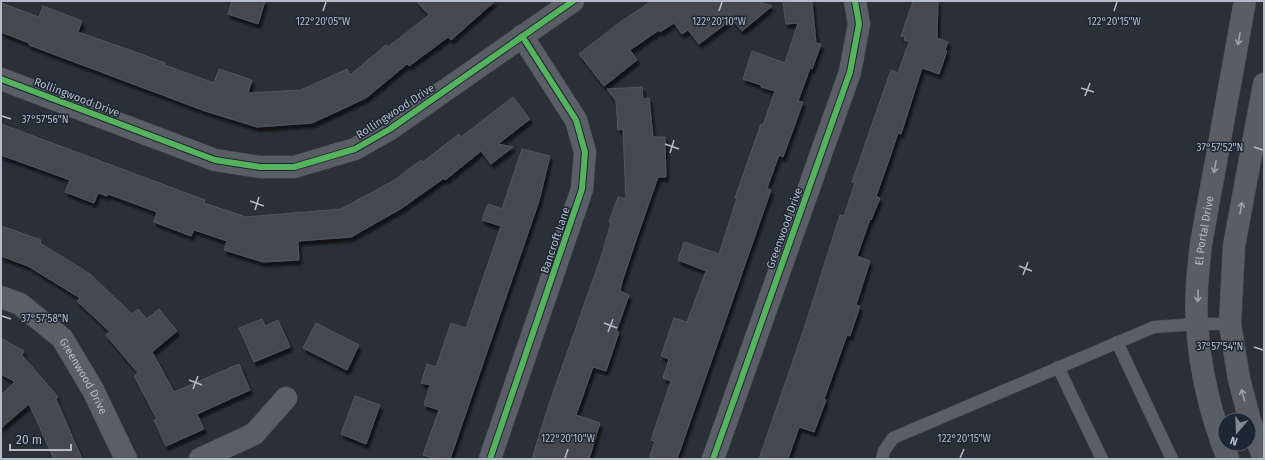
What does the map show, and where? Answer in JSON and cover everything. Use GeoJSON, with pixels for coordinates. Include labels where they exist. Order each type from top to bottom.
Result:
{"type":"FeatureCollection","features":[{"type":"Feature","properties":{"kind":"main road","name":"Rollingwood Drive"},"geometry":{"type":"LineString","coordinates":[[1,79],[215,160],[260,168],[294,167],[361,146],[390,128],[573,1]]}},
{"type":"Feature","properties":{"kind":"main road","name":"El Portal Drive"},"geometry":{"type":"LineString","coordinates":[[1228,459],[1218,436],[1206,390],[1197,324],[1198,277],[1201,244],[1245,1]]}},
{"type":"Feature","properties":{"kind":"main road"},"geometry":{"type":"LineString","coordinates":[[1264,84],[1234,246],[1230,324],[1239,378],[1250,421],[1264,459]]}},
{"type":"Feature","properties":{"kind":"street","name":"Greenwood Drive"},"geometry":{"type":"LineString","coordinates":[[713,459],[850,72],[859,24],[855,1]]}},
{"type":"Feature","properties":{"kind":"street","name":"Bancroft Lane"},"geometry":{"type":"LineString","coordinates":[[490,459],[582,189],[584,167],[585,152],[576,120],[522,36]]}},
{"type":"Feature","properties":{"kind":"street","name":"Greenwood Drive"},"geometry":{"type":"LineString","coordinates":[[1,297],[20,304],[62,338],[93,390],[126,459]]}},
{"type":"Feature","properties":{"kind":"street"},"geometry":{"type":"LineString","coordinates":[[200,459],[254,434],[286,398]]}},
{"type":"Feature","properties":{"kind":"lane"},"geometry":{"type":"LineString","coordinates":[[882,459],[884,451],[893,438],[1154,327],[1197,324],[1230,324]]}},
{"type":"Feature","properties":{"kind":"lane"},"geometry":{"type":"LineString","coordinates":[[1117,342],[1172,459]]}},
{"type":"Feature","properties":{"kind":"lane"},"geometry":{"type":"LineString","coordinates":[[1058,367],[1102,459]]}},
{"type":"Feature","properties":{"kind":"building"},"geometry":{"type":"Polygon","coordinates":[[[232,1],[265,1],[258,24],[228,14],[232,1]]]}},
{"type":"Feature","properties":{"kind":"building"},"geometry":{"type":"Polygon","coordinates":[[[416,1],[495,1],[451,40],[448,37],[409,66],[407,64],[366,98],[312,123],[257,127],[205,111],[29,45],[29,43],[1,32],[1,3],[39,17],[43,6],[82,21],[78,32],[165,63],[165,65],[214,83],[219,69],[252,80],[248,93],[301,90],[347,69],[350,75],[386,45],[388,47],[429,15],[416,1]]]}},
{"type":"Feature","properties":{"kind":"building"},"geometry":{"type":"Polygon","coordinates":[[[652,1],[757,1],[772,6],[742,31],[732,19],[699,44],[688,30],[682,34],[674,23],[660,32],[659,30],[630,50],[637,60],[604,86],[579,54],[619,23],[652,1]]]}},
{"type":"Feature","properties":{"kind":"building"},"geometry":{"type":"Polygon","coordinates":[[[783,1],[812,1],[816,43],[821,44],[812,69],[810,68],[798,101],[803,102],[783,157],[779,155],[767,188],[771,190],[677,459],[649,459],[655,441],[651,440],[671,381],[663,378],[669,359],[661,356],[674,318],[687,322],[706,271],[678,260],[684,242],[719,254],[737,198],[735,198],[761,124],[763,125],[775,91],[743,79],[752,51],[785,63],[798,23],[786,24],[783,1]]]}},
{"type":"Feature","properties":{"kind":"building"},"geometry":{"type":"Polygon","coordinates":[[[913,1],[938,1],[937,38],[948,42],[945,50],[947,51],[939,74],[922,68],[901,134],[898,133],[876,196],[880,198],[871,220],[870,219],[857,256],[870,261],[856,305],[860,306],[850,336],[847,335],[814,432],[799,427],[788,459],[759,459],[804,329],[840,215],[844,216],[855,183],[852,182],[891,70],[898,73],[909,42],[904,40],[905,37],[901,36],[913,1]]]}},
{"type":"Feature","properties":{"kind":"building"},"geometry":{"type":"Polygon","coordinates":[[[642,87],[643,99],[649,98],[653,137],[665,137],[666,177],[658,177],[622,282],[620,291],[629,295],[616,332],[619,332],[606,371],[593,367],[576,415],[600,423],[589,459],[532,459],[548,407],[601,257],[611,223],[609,222],[618,197],[626,199],[623,129],[618,130],[616,101],[607,89],[642,87]]]}},
{"type":"Feature","properties":{"kind":"building"},"geometry":{"type":"Polygon","coordinates":[[[513,97],[530,119],[498,144],[513,147],[491,164],[481,151],[445,180],[444,178],[402,208],[351,237],[298,241],[299,260],[263,262],[224,250],[227,241],[194,230],[191,236],[154,222],[157,212],[108,194],[107,196],[98,193],[94,203],[65,192],[70,180],[1,155],[1,124],[205,200],[204,203],[246,217],[341,209],[393,181],[421,160],[423,162],[459,134],[461,137],[513,97]]]}},
{"type":"Feature","properties":{"kind":"building"},"geometry":{"type":"Polygon","coordinates":[[[522,149],[550,156],[539,201],[450,459],[435,459],[423,455],[439,410],[424,405],[430,385],[421,383],[427,364],[436,367],[451,323],[466,328],[501,226],[482,220],[488,204],[502,209],[522,149]]]}},
{"type":"Feature","properties":{"kind":"building"},"geometry":{"type":"Polygon","coordinates":[[[1,226],[41,240],[40,243],[90,274],[132,314],[138,309],[147,319],[159,309],[177,331],[152,352],[174,392],[239,364],[250,390],[197,414],[204,429],[166,446],[154,420],[157,419],[134,376],[138,373],[106,335],[110,332],[77,301],[80,298],[28,266],[1,256],[1,226]]]}},
{"type":"Feature","properties":{"kind":"building"},"geometry":{"type":"Polygon","coordinates":[[[262,319],[265,326],[278,320],[290,347],[254,362],[239,328],[262,319]]]}},
{"type":"Feature","properties":{"kind":"building"},"geometry":{"type":"Polygon","coordinates":[[[316,323],[359,345],[347,370],[303,348],[316,323]]]}},
{"type":"Feature","properties":{"kind":"building"},"geometry":{"type":"Polygon","coordinates":[[[1,338],[24,351],[22,355],[58,397],[56,399],[82,459],[54,459],[29,404],[1,428],[1,395],[15,382],[1,374],[1,338]]]}},
{"type":"Feature","properties":{"kind":"building"},"geometry":{"type":"Polygon","coordinates":[[[355,396],[380,405],[366,444],[341,434],[355,396]]]}},
{"type":"Feature","properties":{"kind":"cycle path"},"geometry":{"type":"LineString","coordinates":[[1,79],[215,160],[260,167],[294,167],[355,149],[390,129],[573,1]]}},
{"type":"Feature","properties":{"kind":"cycle path"},"geometry":{"type":"LineString","coordinates":[[713,459],[850,72],[859,24],[855,1]]}},
{"type":"Feature","properties":{"kind":"cycle path"},"geometry":{"type":"LineString","coordinates":[[490,459],[582,189],[585,152],[576,120],[522,36]]}}]}
